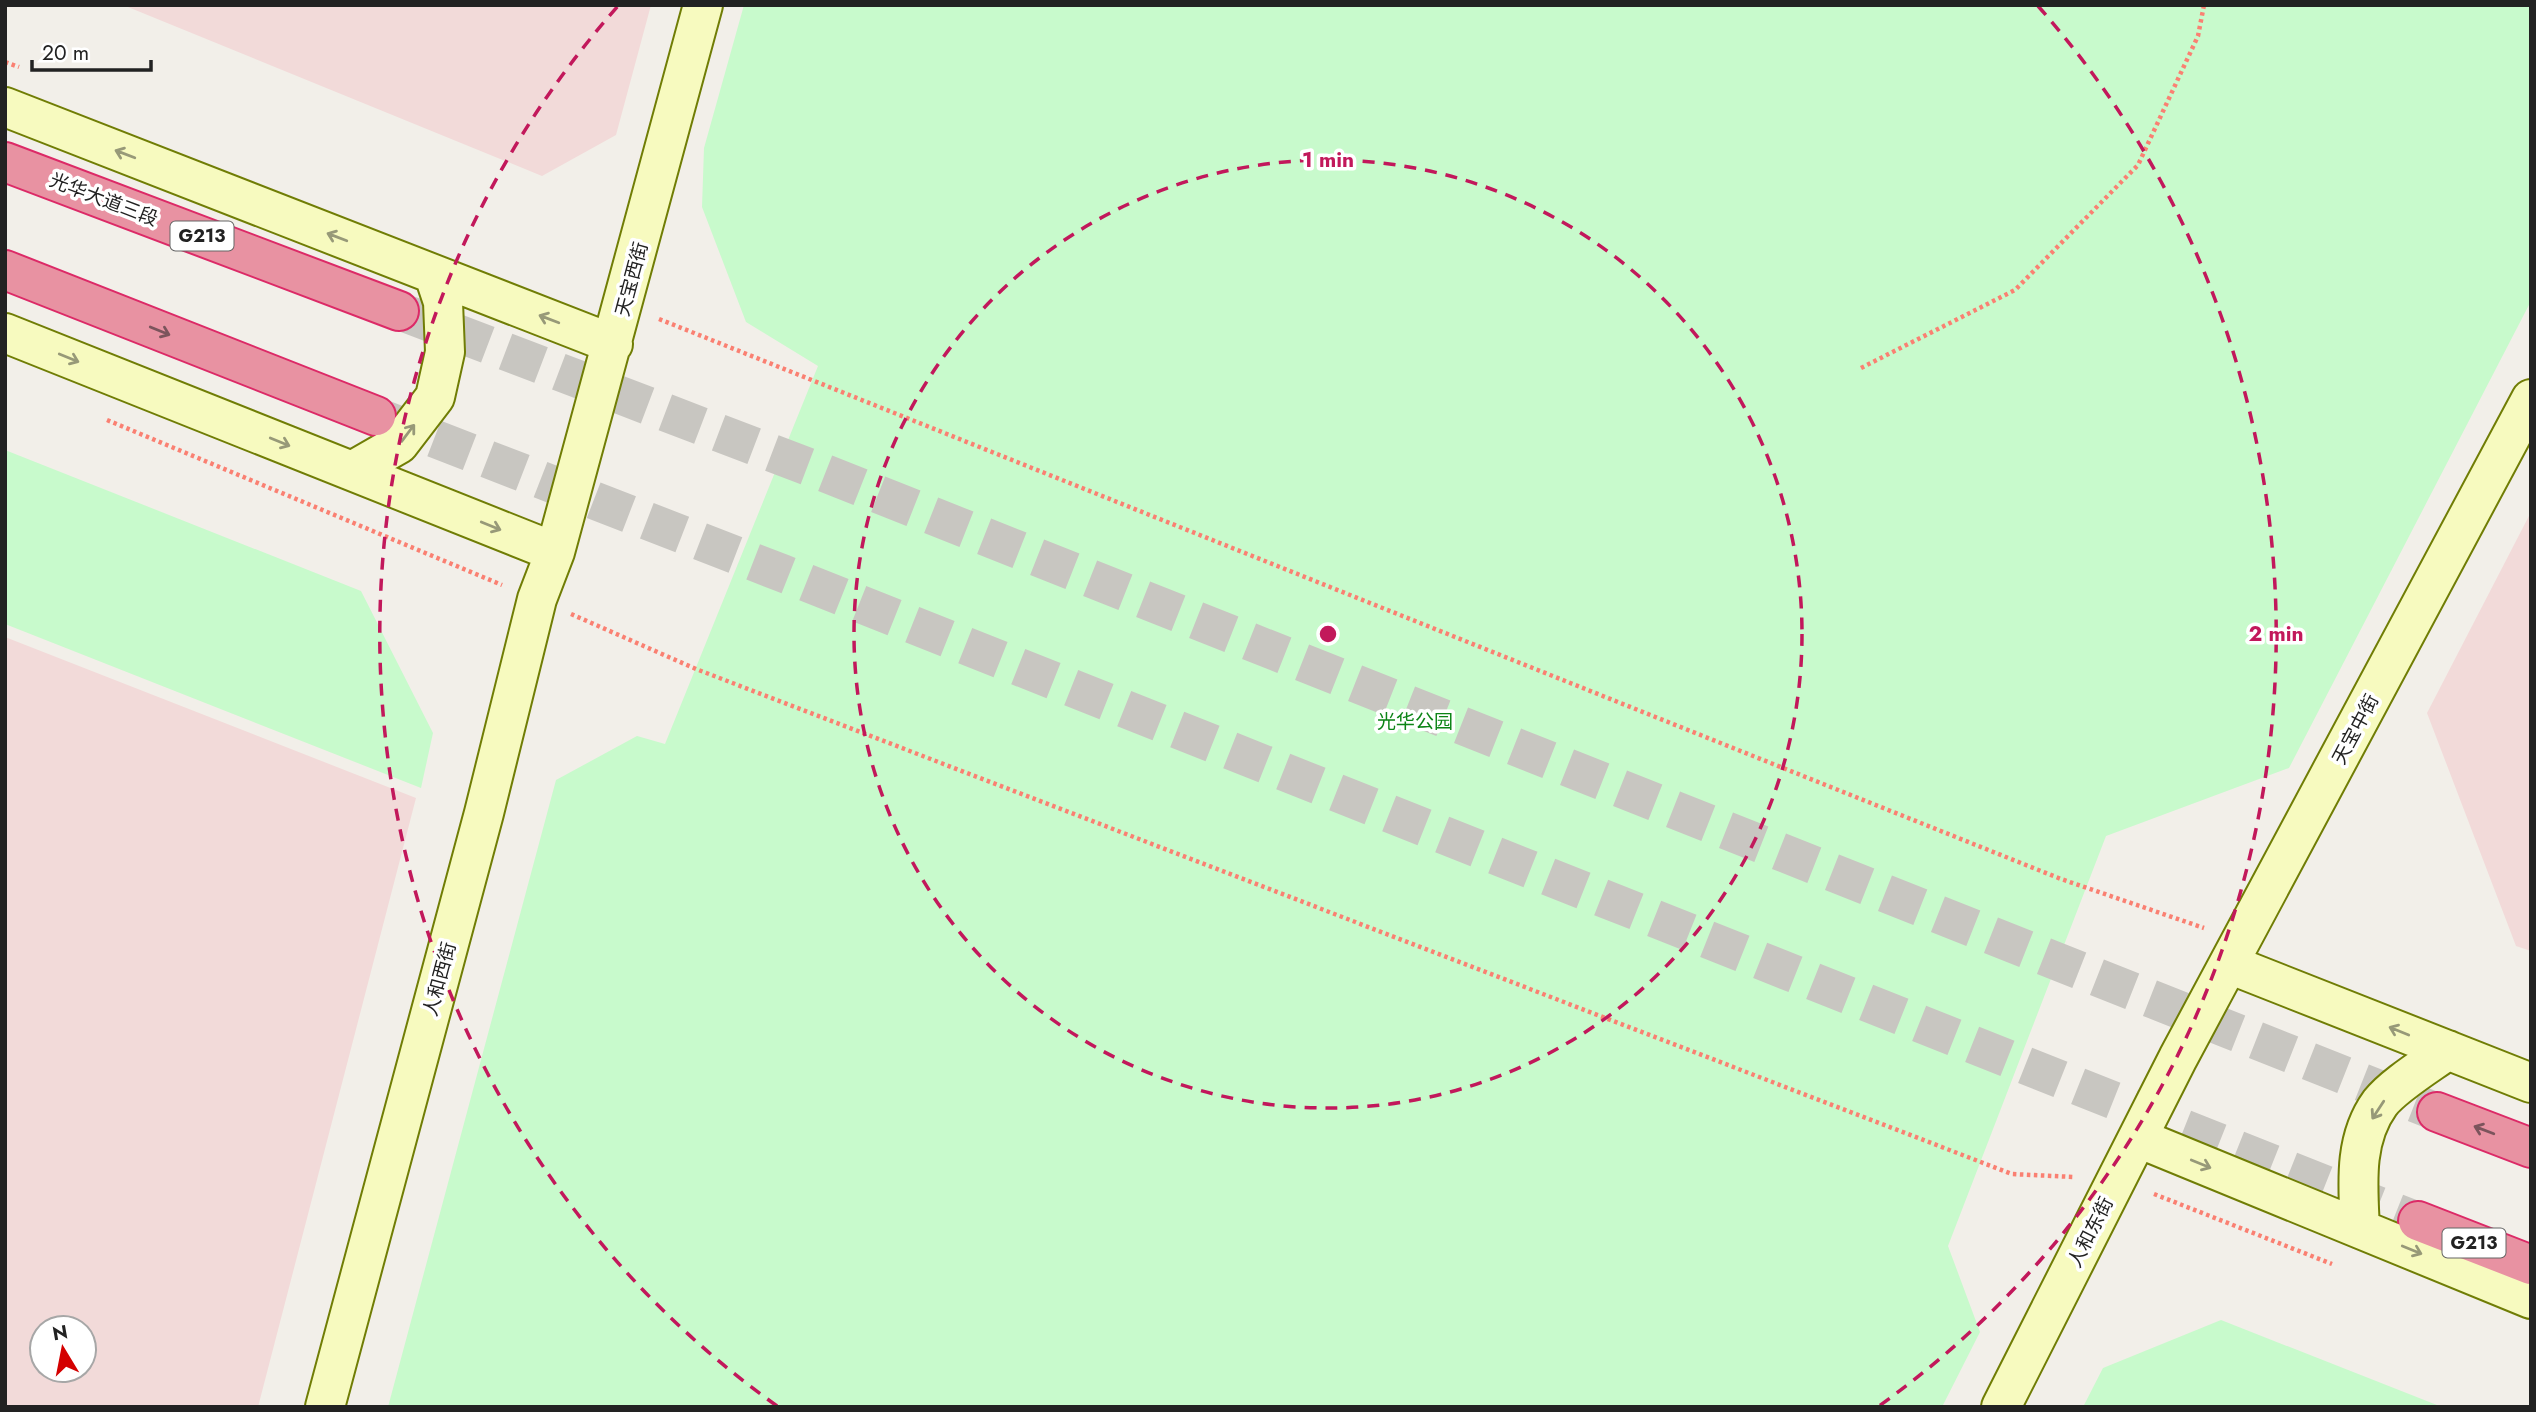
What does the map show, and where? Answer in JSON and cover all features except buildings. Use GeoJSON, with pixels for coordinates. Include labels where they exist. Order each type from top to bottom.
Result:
{"type":"FeatureCollection","features":[{"type":"Feature","properties":{"kind":"highway","name":"光华大道三段"},"geometry":{"type":"LineString","coordinates":[[5,162],[398,311]]}},
{"type":"Feature","properties":{"kind":"highway"},"geometry":{"type":"LineString","coordinates":[[5,270],[376,416]]}},
{"type":"Feature","properties":{"kind":"highway"},"geometry":{"type":"LineString","coordinates":[[2437,1112],[2531,1148]]}},
{"type":"Feature","properties":{"kind":"highway","name":"G213"},"geometry":{"type":"LineString","coordinates":[[2418,1220],[2531,1265]]}},
{"type":"Feature","properties":{"kind":"street","name":"天宝西街"},"geometry":{"type":"LineString","coordinates":[[555,552],[703,5]]}},
{"type":"Feature","properties":{"kind":"street"},"geometry":{"type":"LineString","coordinates":[[5,107],[613,344]]}},
{"type":"Feature","properties":{"kind":"street"},"geometry":{"type":"LineString","coordinates":[[352,471],[399,444],[435,397],[445,352],[443,302],[434,275]]}},
{"type":"Feature","properties":{"kind":"street"},"geometry":{"type":"LineString","coordinates":[[5,333],[555,552]]}},
{"type":"Feature","properties":{"kind":"street","name":"天宝中街"},"geometry":{"type":"LineString","coordinates":[[2178,1058],[2531,399]]}},
{"type":"Feature","properties":{"kind":"street","name":"人和西街"},"geometry":{"type":"LineString","coordinates":[[325,1407],[481,826],[537,599],[555,552]]}},
{"type":"Feature","properties":{"kind":"street"},"geometry":{"type":"LineString","coordinates":[[2235,952],[2448,1050],[2531,1083]]}},
{"type":"Feature","properties":{"kind":"street"},"geometry":{"type":"LineString","coordinates":[[2360,1229],[2358,1168],[2365,1131],[2381,1102],[2448,1050]]}},
{"type":"Feature","properties":{"kind":"street","name":"人和东街"},"geometry":{"type":"LineString","coordinates":[[2001,1407],[2178,1058]]}},
{"type":"Feature","properties":{"kind":"street"},"geometry":{"type":"LineString","coordinates":[[2138,1138],[2531,1299]]}},
{"type":"Feature","properties":{"kind":"path"},"geometry":{"type":"LineString","coordinates":[[1861,368],[2015,290],[2137,165],[2198,36],[2204,5]]}},
{"type":"Feature","properties":{"kind":"path"},"geometry":{"type":"LineString","coordinates":[[5,62],[31,72]]}},
{"type":"Feature","properties":{"kind":"path"},"geometry":{"type":"LineString","coordinates":[[624,305],[2048,874],[2235,952]]}},
{"type":"Feature","properties":{"kind":"path"},"geometry":{"type":"LineString","coordinates":[[107,420],[537,599],[696,669],[2012,1174],[2116,1180],[2337,1266]]}},
{"type":"Feature","properties":{"kind":"shaded area"},"geometry":{"type":"Polygon","coordinates":[[[123,5],[651,5],[616,135],[542,176],[123,5]]]}},
{"type":"Feature","properties":{"kind":"shaded area"},"geometry":{"type":"Polygon","coordinates":[[[2531,512],[2531,951],[2516,946],[2427,713],[2531,512]]]}},
{"type":"Feature","properties":{"kind":"shaded area"},"geometry":{"type":"Polygon","coordinates":[[[5,637],[416,798],[258,1407],[5,1407],[5,637]]]}},
{"type":"Feature","properties":{"kind":"green space","name":"光华公园"},"geometry":{"type":"Polygon","coordinates":[[[744,5],[2531,5],[2531,301],[2289,768],[2106,836],[1948,1246],[1980,1332],[1942,1407],[388,1407],[556,780],[637,736],[665,744],[818,366],[746,322],[702,207],[704,148],[744,5]]]}},
{"type":"Feature","properties":{"kind":"green space"},"geometry":{"type":"Polygon","coordinates":[[[5,450],[361,591],[433,733],[421,788],[5,624],[5,450]]]}},
{"type":"Feature","properties":{"kind":"green space"},"geometry":{"type":"Polygon","coordinates":[[[2221,1320],[2442,1407],[2083,1407],[2103,1368],[2221,1320]]]}},
{"type":"Feature","properties":{"kind":"tunnel"},"geometry":{"type":"LineString","coordinates":[[399,311],[822,472],[2437,1112]]}},
{"type":"Feature","properties":{"kind":"tunnel"},"geometry":{"type":"LineString","coordinates":[[381,418],[782,573],[2418,1221]]}}]}
